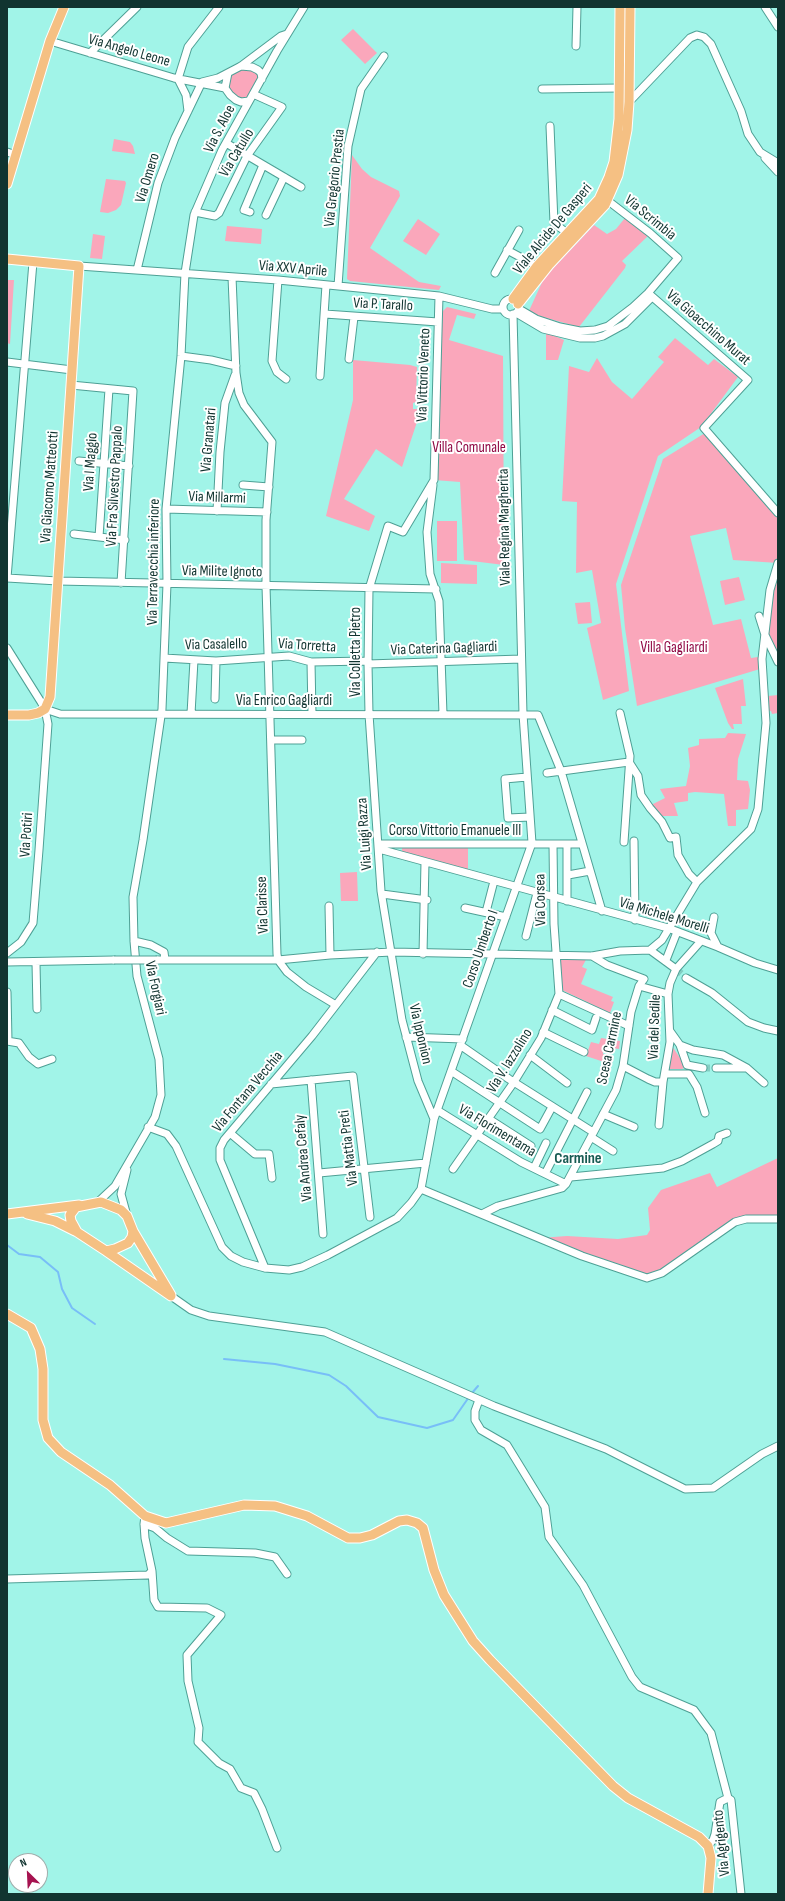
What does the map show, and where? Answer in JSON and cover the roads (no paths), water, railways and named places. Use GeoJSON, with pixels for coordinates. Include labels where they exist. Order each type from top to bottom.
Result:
{"type":"FeatureCollection","features":[{"type":"Feature","properties":{"kind":"main road"},"geometry":{"type":"LineString","coordinates":[[7,184],[11,154],[50,41],[64,7]]}},
{"type":"Feature","properties":{"kind":"main road","name":"Viale Alcide De Gasperi"},"geometry":{"type":"LineString","coordinates":[[516,308],[537,266],[599,199],[609,177],[616,146],[620,88],[620,7]]}},
{"type":"Feature","properties":{"kind":"main road","name":"Viale Alcide De Gasperi"},"geometry":{"type":"LineString","coordinates":[[608,200],[621,161],[627,130],[629,102],[630,7]]}},
{"type":"Feature","properties":{"kind":"main road"},"geometry":{"type":"LineString","coordinates":[[516,308],[549,264],[608,200]]}},
{"type":"Feature","properties":{"kind":"main road"},"geometry":{"type":"LineString","coordinates":[[7,259],[79,266]]}},
{"type":"Feature","properties":{"kind":"main road","name":"Via Giacomo Matteotti"},"geometry":{"type":"LineString","coordinates":[[45,709],[50,697],[79,266]]}},
{"type":"Feature","properties":{"kind":"main road"},"geometry":{"type":"LineString","coordinates":[[7,715],[29,715],[45,709]]}},
{"type":"Feature","properties":{"kind":"main road"},"geometry":{"type":"LineString","coordinates":[[10,1213],[98,1202],[114,1206],[127,1216],[133,1231],[171,1296]]}},
{"type":"Feature","properties":{"kind":"main road"},"geometry":{"type":"LineString","coordinates":[[77,1232],[70,1221],[70,1215],[80,1205]]}},
{"type":"Feature","properties":{"kind":"main road"},"geometry":{"type":"LineString","coordinates":[[10,1213],[40,1216],[55,1221],[77,1232],[171,1296]]}},
{"type":"Feature","properties":{"kind":"main road"},"geometry":{"type":"LineString","coordinates":[[106,1251],[128,1243],[132,1238],[133,1231]]}},
{"type":"Feature","properties":{"kind":"main road"},"geometry":{"type":"LineString","coordinates":[[7,1314],[31,1328],[40,1349],[43,1369],[42,1420],[50,1441],[61,1452],[110,1485],[144,1520],[166,1523],[244,1505],[275,1506],[307,1516],[348,1538],[360,1538],[372,1535],[399,1521],[407,1520],[418,1523],[423,1528],[434,1570],[444,1595],[473,1641],[490,1660],[613,1786],[628,1798],[699,1837],[708,1846],[711,1858],[708,1894]]}},
{"type":"Feature","properties":{"kind":"street"},"geometry":{"type":"LineString","coordinates":[[90,53],[137,7]]}},
{"type":"Feature","properties":{"kind":"street"},"geometry":{"type":"LineString","coordinates":[[188,112],[186,95],[178,79],[188,48],[219,7]]}},
{"type":"Feature","properties":{"kind":"street","name":"Via S. Aloe"},"geometry":{"type":"LineString","coordinates":[[185,273],[195,212],[226,143],[304,7]]}},
{"type":"Feature","properties":{"kind":"street"},"geometry":{"type":"LineString","coordinates":[[576,46],[577,7]]}},
{"type":"Feature","properties":{"kind":"street"},"geometry":{"type":"LineString","coordinates":[[764,7],[778,27]]}},
{"type":"Feature","properties":{"kind":"street"},"geometry":{"type":"LineString","coordinates":[[202,82],[218,78],[241,66],[281,36],[288,34]]}},
{"type":"Feature","properties":{"kind":"street"},"geometry":{"type":"LineString","coordinates":[[629,102],[690,38],[697,35],[704,38],[711,44],[741,111],[748,134],[760,152],[778,172]]}},
{"type":"Feature","properties":{"kind":"street","name":"Via Angelo Leone"},"geometry":{"type":"LineString","coordinates":[[50,41],[178,79],[202,82],[225,88]]}},
{"type":"Feature","properties":{"kind":"street","name":"Via Gregorio Prestia"},"geometry":{"type":"LineString","coordinates":[[338,286],[348,146],[361,89],[384,56]]}},
{"type":"Feature","properties":{"kind":"street"},"geometry":{"type":"LineString","coordinates":[[241,66],[252,67],[258,70],[261,73],[262,78]]}},
{"type":"Feature","properties":{"kind":"street"},"geometry":{"type":"LineString","coordinates":[[228,73],[225,88],[236,100],[241,102],[249,101]]}},
{"type":"Feature","properties":{"kind":"street","name":"Via Omero"},"geometry":{"type":"LineString","coordinates":[[137,270],[158,182],[175,138],[202,82]]}},
{"type":"Feature","properties":{"kind":"street"},"geometry":{"type":"LineString","coordinates":[[542,89],[620,88]]}},
{"type":"Feature","properties":{"kind":"street","name":"Via Catullo"},"geometry":{"type":"LineString","coordinates":[[195,212],[215,216],[219,213],[247,156],[282,107],[253,94]]}},
{"type":"Feature","properties":{"kind":"street"},"geometry":{"type":"LineString","coordinates":[[550,126],[554,223],[568,233]]}},
{"type":"Feature","properties":{"kind":"street"},"geometry":{"type":"LineString","coordinates":[[226,143],[301,187]]}},
{"type":"Feature","properties":{"kind":"street"},"geometry":{"type":"LineString","coordinates":[[760,152],[778,163]]}},
{"type":"Feature","properties":{"kind":"street"},"geometry":{"type":"LineString","coordinates":[[250,212],[244,210],[263,165]]}},
{"type":"Feature","properties":{"kind":"street"},"geometry":{"type":"LineString","coordinates":[[266,215],[284,177]]}},
{"type":"Feature","properties":{"kind":"street","name":"Via Scrimbia"},"geometry":{"type":"LineString","coordinates":[[608,200],[650,233],[678,258],[650,295]]}},
{"type":"Feature","properties":{"kind":"street"},"geometry":{"type":"LineString","coordinates":[[495,273],[519,230]]}},
{"type":"Feature","properties":{"kind":"street"},"geometry":{"type":"LineString","coordinates":[[507,250],[537,266]]}},
{"type":"Feature","properties":{"kind":"street"},"geometry":{"type":"LineString","coordinates":[[7,578],[10,501],[25,364],[33,262]]}},
{"type":"Feature","properties":{"kind":"street","name":"Via XXV Aprile"},"geometry":{"type":"LineString","coordinates":[[79,266],[278,280],[439,296],[492,309],[503,309]]}},
{"type":"Feature","properties":{"kind":"street","name":"Via Terravecchia inferiore"},"geometry":{"type":"LineString","coordinates":[[141,850],[161,714],[167,584],[166,509],[181,356],[185,273]]}},
{"type":"Feature","properties":{"kind":"street","name":"Via Clarisse"},"geometry":{"type":"LineString","coordinates":[[232,277],[236,369],[239,393],[244,405],[272,442],[267,512],[266,586],[278,960]]}},
{"type":"Feature","properties":{"kind":"street"},"geometry":{"type":"LineString","coordinates":[[278,280],[272,361],[276,372],[286,379]]}},
{"type":"Feature","properties":{"kind":"street"},"geometry":{"type":"LineString","coordinates":[[320,376],[326,285]]}},
{"type":"Feature","properties":{"kind":"street","name":"Via Gioacchino Murat"},"geometry":{"type":"LineString","coordinates":[[503,309],[508,314],[516,308],[543,328],[580,338],[595,338],[603,336],[625,324],[650,295],[748,380],[704,428],[778,513]]}},
{"type":"Feature","properties":{"kind":"street","name":"Via Vittorio Veneto"},"geometry":{"type":"LineString","coordinates":[[369,589],[388,526],[403,532],[434,480],[439,296]]}},
{"type":"Feature","properties":{"kind":"street"},"geometry":{"type":"LineString","coordinates":[[503,309],[506,302],[516,308]]}},
{"type":"Feature","properties":{"kind":"street","name":"Viale Regina Margherita"},"geometry":{"type":"LineString","coordinates":[[516,308],[523,714]]}},
{"type":"Feature","properties":{"kind":"street","name":"Via P. Tarallo"},"geometry":{"type":"LineString","coordinates":[[325,314],[438,322]]}},
{"type":"Feature","properties":{"kind":"street"},"geometry":{"type":"LineString","coordinates":[[349,359],[354,317]]}},
{"type":"Feature","properties":{"kind":"street"},"geometry":{"type":"LineString","coordinates":[[181,356],[211,360],[236,369]]}},
{"type":"Feature","properties":{"kind":"street"},"geometry":{"type":"LineString","coordinates":[[7,362],[72,370]]}},
{"type":"Feature","properties":{"kind":"street","name":"Via Granatari"},"geometry":{"type":"LineString","coordinates":[[217,511],[220,452],[225,403],[236,369]]}},
{"type":"Feature","properties":{"kind":"street"},"geometry":{"type":"LineString","coordinates":[[71,385],[109,389]]}},
{"type":"Feature","properties":{"kind":"street","name":"Via Fra Silvestro Pappalo"},"geometry":{"type":"LineString","coordinates":[[109,389],[133,391],[125,540],[121,582]]}},
{"type":"Feature","properties":{"kind":"street","name":"Via I Maggio"},"geometry":{"type":"LineString","coordinates":[[99,537],[109,389]]}},
{"type":"Feature","properties":{"kind":"street"},"geometry":{"type":"LineString","coordinates":[[79,461],[129,466]]}},
{"type":"Feature","properties":{"kind":"street"},"geometry":{"type":"LineString","coordinates":[[434,480],[427,532],[430,574],[439,601],[444,714]]}},
{"type":"Feature","properties":{"kind":"street"},"geometry":{"type":"LineString","coordinates":[[243,485],[269,487]]}},
{"type":"Feature","properties":{"kind":"street","name":"Via Millarmi"},"geometry":{"type":"LineString","coordinates":[[166,509],[267,512]]}},
{"type":"Feature","properties":{"kind":"street"},"geometry":{"type":"LineString","coordinates":[[74,534],[125,540]]}},
{"type":"Feature","properties":{"kind":"street"},"geometry":{"type":"LineString","coordinates":[[650,950],[662,940],[697,882],[751,828],[758,809],[758,795],[766,723],[762,659],[770,590],[778,563]]}},
{"type":"Feature","properties":{"kind":"street","name":"Via Milite Ignoto"},"geometry":{"type":"LineString","coordinates":[[7,578],[167,584],[369,589],[436,589]]}},
{"type":"Feature","properties":{"kind":"street","name":"Via Colletta Pietro"},"geometry":{"type":"LineString","coordinates":[[369,589],[369,714]]}},
{"type":"Feature","properties":{"kind":"street"},"geometry":{"type":"LineString","coordinates":[[759,616],[765,636],[778,662]]}},
{"type":"Feature","properties":{"kind":"street"},"geometry":{"type":"LineString","coordinates":[[7,648],[45,709]]}},
{"type":"Feature","properties":{"kind":"street","name":"Via Casalello"},"geometry":{"type":"LineString","coordinates":[[164,658],[216,661],[268,656]]}},
{"type":"Feature","properties":{"kind":"street","name":"Via Torretta"},"geometry":{"type":"LineString","coordinates":[[268,656],[289,656],[311,662],[368,663]]}},
{"type":"Feature","properties":{"kind":"street","name":"Via Caterina Gagliardi"},"geometry":{"type":"LineString","coordinates":[[368,663],[521,659]]}},
{"type":"Feature","properties":{"kind":"street"},"geometry":{"type":"LineString","coordinates":[[191,714],[194,660]]}},
{"type":"Feature","properties":{"kind":"street"},"geometry":{"type":"LineString","coordinates":[[215,699],[216,661]]}},
{"type":"Feature","properties":{"kind":"street"},"geometry":{"type":"LineString","coordinates":[[311,662],[312,714]]}},
{"type":"Feature","properties":{"kind":"street","name":"Via Enrico Gagliardi"},"geometry":{"type":"LineString","coordinates":[[45,709],[60,714],[538,715],[560,771]]}},
{"type":"Feature","properties":{"kind":"street","name":"Via Potiri"},"geometry":{"type":"LineString","coordinates":[[7,953],[21,942],[32,923],[40,850],[48,724],[45,709]]}},
{"type":"Feature","properties":{"kind":"street"},"geometry":{"type":"LineString","coordinates":[[620,713],[630,756],[624,842]]}},
{"type":"Feature","properties":{"kind":"street","name":"Via Luigi Razza"},"geometry":{"type":"LineString","coordinates":[[369,714],[382,894],[392,952]]}},
{"type":"Feature","properties":{"kind":"street","name":"Corso Umberto I"},"geometry":{"type":"LineString","coordinates":[[421,1189],[434,1119],[532,843],[523,714]]}},
{"type":"Feature","properties":{"kind":"street"},"geometry":{"type":"LineString","coordinates":[[271,740],[302,740]]}},
{"type":"Feature","properties":{"kind":"street"},"geometry":{"type":"LineString","coordinates":[[629,762],[638,776],[641,795],[673,838],[678,855],[689,874],[697,882]]}},
{"type":"Feature","properties":{"kind":"street"},"geometry":{"type":"LineString","coordinates":[[547,773],[629,762]]}},
{"type":"Feature","properties":{"kind":"street"},"geometry":{"type":"LineString","coordinates":[[560,771],[602,911]]}},
{"type":"Feature","properties":{"kind":"street"},"geometry":{"type":"LineString","coordinates":[[527,776],[505,778],[508,818],[530,817]]}},
{"type":"Feature","properties":{"kind":"street"},"geometry":{"type":"LineString","coordinates":[[634,841],[635,920]]}},
{"type":"Feature","properties":{"kind":"street","name":"Corso Vittorio Emanuele III"},"geometry":{"type":"LineString","coordinates":[[379,847],[532,843],[582,844]]}},
{"type":"Feature","properties":{"kind":"street","name":"Via Corsea"},"geometry":{"type":"LineString","coordinates":[[553,844],[556,955]]}},
{"type":"Feature","properties":{"kind":"street"},"geometry":{"type":"LineString","coordinates":[[567,844],[567,901]]}},
{"type":"Feature","properties":{"kind":"street","name":"Via Michele Morelli"},"geometry":{"type":"LineString","coordinates":[[379,847],[425,862],[668,928],[755,963],[778,970]]}},
{"type":"Feature","properties":{"kind":"street","name":"Via Forgiari"},"geometry":{"type":"LineString","coordinates":[[98,1202],[115,1186],[155,1117],[160,1101],[161,1084],[158,1059],[137,976],[134,941],[133,897],[141,850]]}},
{"type":"Feature","properties":{"kind":"street"},"geometry":{"type":"LineString","coordinates":[[423,954],[425,862]]}},
{"type":"Feature","properties":{"kind":"street"},"geometry":{"type":"LineString","coordinates":[[568,875],[590,871]]}},
{"type":"Feature","properties":{"kind":"street"},"geometry":{"type":"LineString","coordinates":[[486,912],[494,881]]}},
{"type":"Feature","properties":{"kind":"street"},"geometry":{"type":"LineString","coordinates":[[526,936],[537,893]]}},
{"type":"Feature","properties":{"kind":"street"},"geometry":{"type":"LineString","coordinates":[[382,894],[425,900]]}},
{"type":"Feature","properties":{"kind":"street"},"geometry":{"type":"LineString","coordinates":[[329,906],[330,955]]}},
{"type":"Feature","properties":{"kind":"street"},"geometry":{"type":"LineString","coordinates":[[465,908],[506,916]]}},
{"type":"Feature","properties":{"kind":"street"},"geometry":{"type":"LineString","coordinates":[[714,917],[711,933],[718,947]]}},
{"type":"Feature","properties":{"kind":"street"},"geometry":{"type":"LineString","coordinates":[[666,960],[678,932]]}},
{"type":"Feature","properties":{"kind":"street"},"geometry":{"type":"LineString","coordinates":[[134,941],[151,945],[164,952],[165,960]]}},
{"type":"Feature","properties":{"kind":"street","name":"Via del Sedile"},"geometry":{"type":"LineString","coordinates":[[659,1125],[663,1082],[666,1074],[670,1042],[668,994],[676,969],[701,941]]}},
{"type":"Feature","properties":{"kind":"street"},"geometry":{"type":"LineString","coordinates":[[7,962],[36,963],[114,960],[278,960],[377,952],[592,956],[620,951],[650,950],[666,960],[676,969]]}},
{"type":"Feature","properties":{"kind":"street","name":"Via Fontana Vecchia"},"geometry":{"type":"LineString","coordinates":[[265,1268],[220,1160],[220,1148],[230,1132],[336,1005],[377,952]]}},
{"type":"Feature","properties":{"kind":"street","name":"Via Ipponion"},"geometry":{"type":"LineString","coordinates":[[392,952],[406,1037],[418,1081],[434,1119]]}},
{"type":"Feature","properties":{"kind":"street","name":"Via V. Iazzolino"},"geometry":{"type":"LineString","coordinates":[[453,1169],[514,1082],[544,1032],[559,994],[556,955]]}},
{"type":"Feature","properties":{"kind":"street","name":"Scesa Carmine"},"geometry":{"type":"LineString","coordinates":[[566,1184],[616,1090],[623,1066],[629,1026],[639,986],[644,979],[607,965],[592,956]]}},
{"type":"Feature","properties":{"kind":"street"},"geometry":{"type":"LineString","coordinates":[[278,960],[287,972],[306,987],[336,1005]]}},
{"type":"Feature","properties":{"kind":"street"},"geometry":{"type":"LineString","coordinates":[[36,963],[37,1009]]}},
{"type":"Feature","properties":{"kind":"street"},"geometry":{"type":"LineString","coordinates":[[686,978],[712,993],[748,1022],[778,1031]]}},
{"type":"Feature","properties":{"kind":"street"},"geometry":{"type":"LineString","coordinates":[[639,986],[668,994]]}},
{"type":"Feature","properties":{"kind":"street"},"geometry":{"type":"LineString","coordinates":[[7,992],[7,1041],[19,1043],[29,1057],[38,1064],[52,1059]]}},
{"type":"Feature","properties":{"kind":"street"},"geometry":{"type":"LineString","coordinates":[[559,994],[629,1026]]}},
{"type":"Feature","properties":{"kind":"street"},"geometry":{"type":"LineString","coordinates":[[552,1010],[592,1030],[596,1018]]}},
{"type":"Feature","properties":{"kind":"street"},"geometry":{"type":"LineString","coordinates":[[670,1030],[680,1044],[686,1065],[703,1068]]}},
{"type":"Feature","properties":{"kind":"street"},"geometry":{"type":"LineString","coordinates":[[544,1032],[584,1052]]}},
{"type":"Feature","properties":{"kind":"street"},"geometry":{"type":"LineString","coordinates":[[406,1037],[462,1042],[514,1082],[572,1120],[613,1151]]}},
{"type":"Feature","properties":{"kind":"street"},"geometry":{"type":"LineString","coordinates":[[680,1044],[693,1050],[723,1055],[746,1068],[764,1083]]}},
{"type":"Feature","properties":{"kind":"street"},"geometry":{"type":"LineString","coordinates":[[530,1055],[567,1083]]}},
{"type":"Feature","properties":{"kind":"street"},"geometry":{"type":"LineString","coordinates":[[623,1066],[648,1080],[663,1082]]}},
{"type":"Feature","properties":{"kind":"street"},"geometry":{"type":"LineString","coordinates":[[716,1068],[746,1068]]}},
{"type":"Feature","properties":{"kind":"street"},"geometry":{"type":"LineString","coordinates":[[451,1071],[540,1129],[552,1107]]}},
{"type":"Feature","properties":{"kind":"street"},"geometry":{"type":"LineString","coordinates":[[666,1074],[689,1074],[697,1088],[705,1113]]}},
{"type":"Feature","properties":{"kind":"street","name":"Via Mattia Preti"},"geometry":{"type":"LineString","coordinates":[[311,1080],[353,1076],[370,1217]]}},
{"type":"Feature","properties":{"kind":"street"},"geometry":{"type":"LineString","coordinates":[[271,1084],[311,1080]]}},
{"type":"Feature","properties":{"kind":"street","name":"Via Andrea Cefaly"},"geometry":{"type":"LineString","coordinates":[[311,1080],[323,1234]]}},
{"type":"Feature","properties":{"kind":"street"},"geometry":{"type":"LineString","coordinates":[[547,1170],[587,1092]]}},
{"type":"Feature","properties":{"kind":"street","name":"Via Florimentama"},"geometry":{"type":"LineString","coordinates":[[437,1110],[534,1168],[566,1184]]}},
{"type":"Feature","properties":{"kind":"street"},"geometry":{"type":"LineString","coordinates":[[603,1114],[634,1127]]}},
{"type":"Feature","properties":{"kind":"street"},"geometry":{"type":"LineString","coordinates":[[489,1119],[531,1146]]}},
{"type":"Feature","properties":{"kind":"street"},"geometry":{"type":"LineString","coordinates":[[148,1127],[167,1134],[176,1146],[222,1247],[231,1256],[243,1262],[265,1268],[289,1270],[302,1267],[328,1255],[397,1218],[421,1189],[582,1256],[647,1278],[662,1273],[735,1222],[746,1219],[778,1219]]}},
{"type":"Feature","properties":{"kind":"street"},"geometry":{"type":"LineString","coordinates":[[230,1132],[255,1154],[269,1154],[272,1178]]}},
{"type":"Feature","properties":{"kind":"street"},"geometry":{"type":"LineString","coordinates":[[571,1177],[663,1168],[682,1161],[718,1141],[719,1136],[727,1133]]}},
{"type":"Feature","properties":{"kind":"street"},"geometry":{"type":"LineString","coordinates":[[534,1168],[546,1143]]}},
{"type":"Feature","properties":{"kind":"street"},"geometry":{"type":"LineString","coordinates":[[127,1216],[121,1194],[129,1160]]}},
{"type":"Feature","properties":{"kind":"street"},"geometry":{"type":"LineString","coordinates":[[319,1173],[426,1163]]}},
{"type":"Feature","properties":{"kind":"street"},"geometry":{"type":"LineString","coordinates":[[482,1214],[498,1206],[562,1188],[566,1184]]}},
{"type":"Feature","properties":{"kind":"street"},"geometry":{"type":"LineString","coordinates":[[171,1296],[191,1310],[209,1316],[325,1332],[479,1400],[606,1449],[684,1488],[712,1488],[762,1454],[778,1446]]}},
{"type":"Feature","properties":{"kind":"street"},"geometry":{"type":"LineString","coordinates":[[479,1400],[475,1411],[475,1420],[481,1430],[507,1445],[546,1507],[549,1536],[583,1585],[632,1677],[640,1687],[694,1710],[711,1733],[728,1798]]}},
{"type":"Feature","properties":{"kind":"street"},"geometry":{"type":"LineString","coordinates":[[144,1520],[152,1571],[154,1600],[158,1607],[208,1608],[221,1615],[187,1655],[188,1681],[198,1728],[198,1742],[219,1763],[230,1769],[241,1788],[254,1793],[262,1809],[277,1848]]}},
{"type":"Feature","properties":{"kind":"street"},"geometry":{"type":"LineString","coordinates":[[144,1520],[167,1538],[188,1551],[255,1553],[275,1557],[287,1574]]}},
{"type":"Feature","properties":{"kind":"street"},"geometry":{"type":"LineString","coordinates":[[7,1579],[115,1577],[148,1575],[152,1571]]}},
{"type":"Feature","properties":{"kind":"street","name":"Via Agrigento"},"geometry":{"type":"LineString","coordinates":[[708,1846],[713,1840],[715,1834],[720,1802],[728,1798],[731,1800],[740,1894]]}},
{"type":"Feature","properties":{"kind":"waterway"},"geometry":{"type":"LineString","coordinates":[[7,1245],[19,1254],[40,1257],[58,1272],[62,1289],[72,1308],[95,1324]]}},
{"type":"Feature","properties":{"kind":"waterway"},"geometry":{"type":"LineString","coordinates":[[224,1359],[275,1364],[329,1375],[346,1386],[378,1417],[427,1428],[453,1420],[469,1397]]}},
{"type":"Feature","properties":{"kind":"waterway"},"geometry":{"type":"LineString","coordinates":[[472,1393],[478,1386]]}},
{"type":"Feature","properties":{"kind":"tunnel"},"geometry":{"type":"LineString","coordinates":[[676,969],[686,978]]}},
{"type":"Feature","properties":{"kind":"tunnel"},"geometry":{"type":"LineString","coordinates":[[703,1068],[716,1068]]}},
{"type":"Feature","properties":{"kind":"district","name":"Carmine"},"geometry":{"type":"Point","coordinates":[578,1159]}},
{"type":"Feature","properties":{"kind":"park label","name":"Villa Comunale"},"geometry":{"type":"Point","coordinates":[469,448]}},
{"type":"Feature","properties":{"kind":"park label","name":"Villa Gagliardi"},"geometry":{"type":"Point","coordinates":[674,648]}}]}
